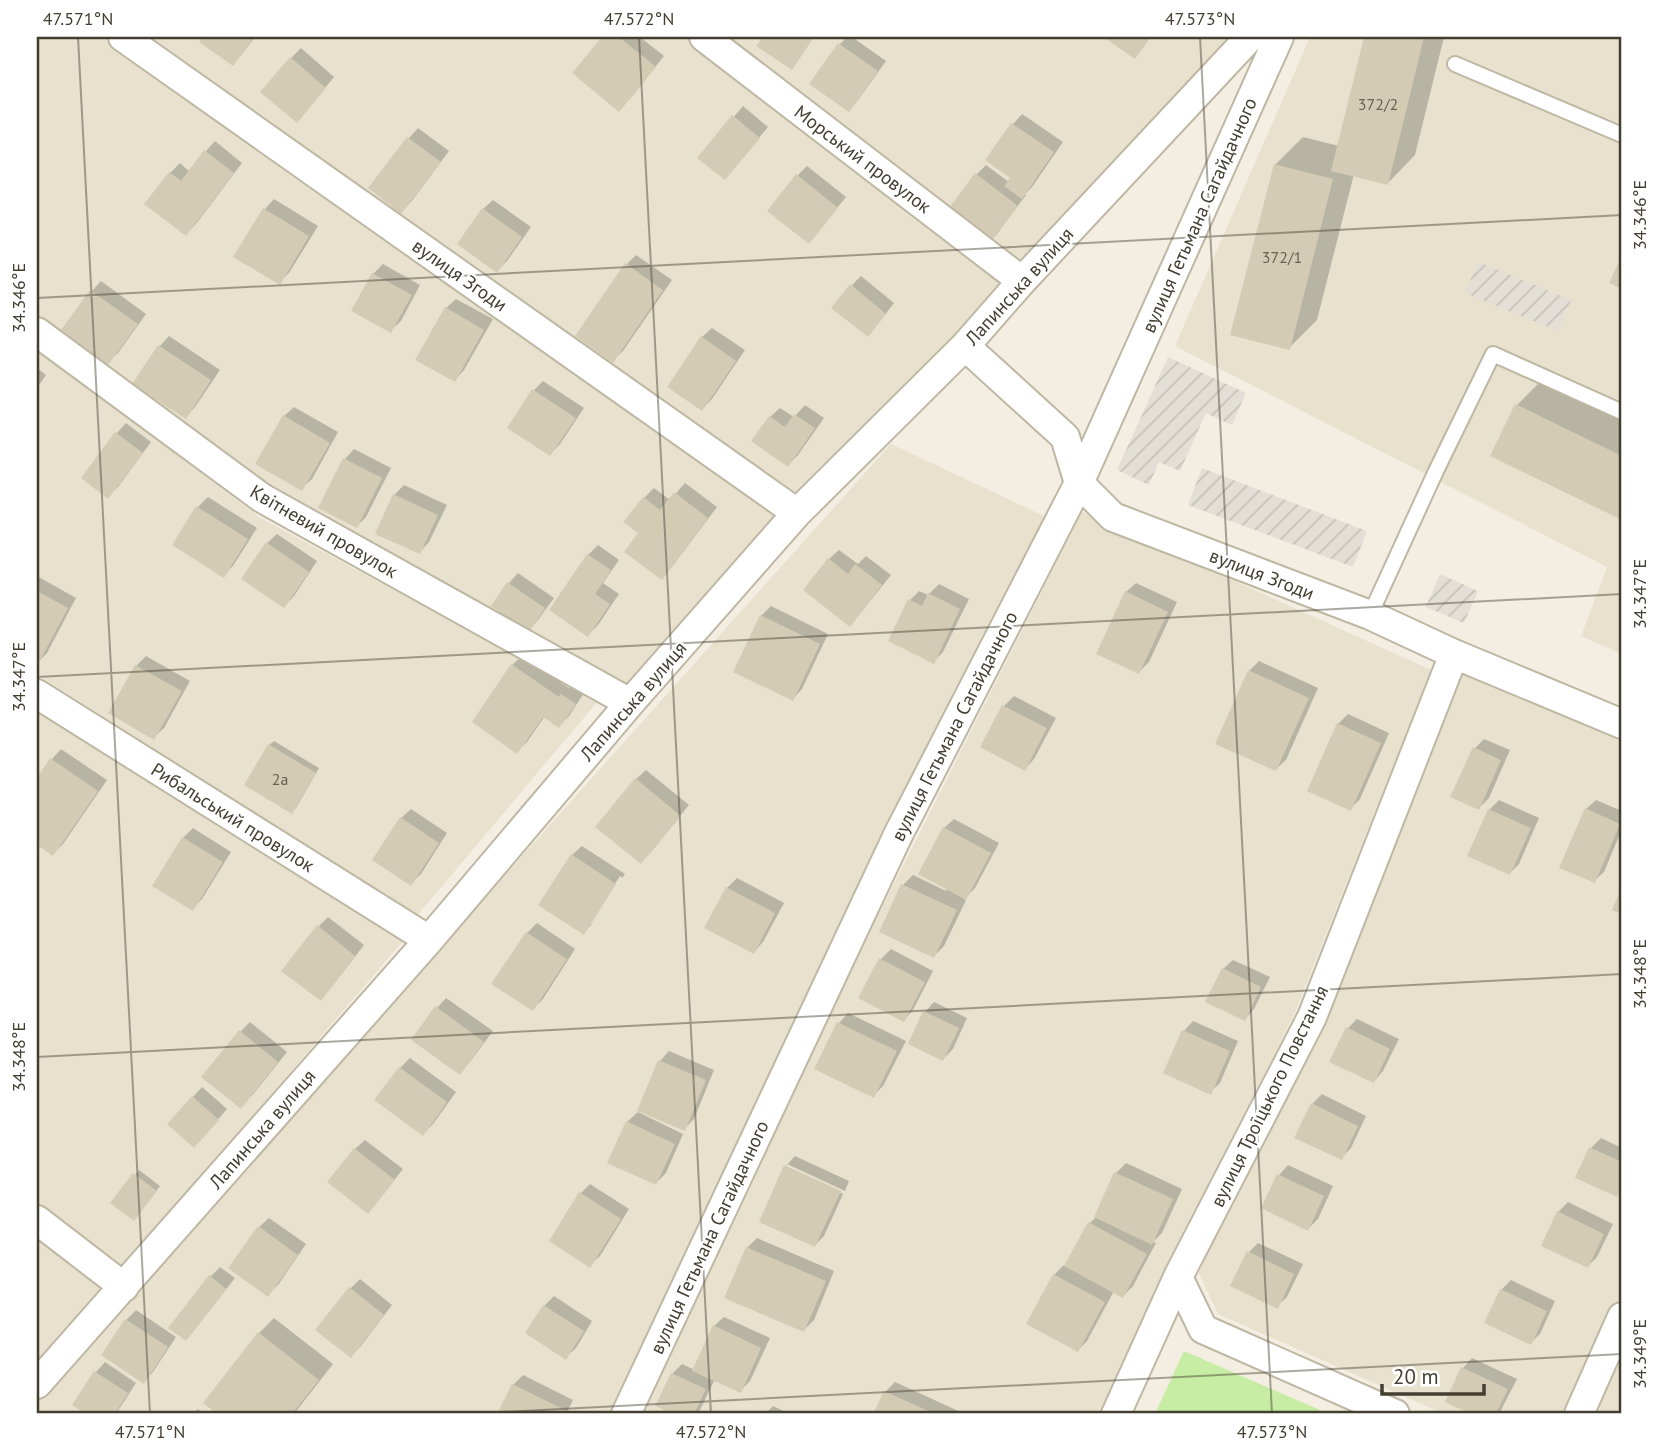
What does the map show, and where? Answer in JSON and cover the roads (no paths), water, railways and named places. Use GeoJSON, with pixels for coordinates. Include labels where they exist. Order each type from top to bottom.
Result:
{"type":"FeatureCollection","features":[{"type":"Feature","properties":{"kind":"street","name":"вулиця Згоди"},"geometry":{"type":"LineString","coordinates":[[123,37],[797,513]]}},
{"type":"Feature","properties":{"kind":"street","name":"Морський провулок"},"geometry":{"type":"LineString","coordinates":[[704,37],[1022,281]]}},
{"type":"Feature","properties":{"kind":"street","name":"Лапинська вулиця"},"geometry":{"type":"LineString","coordinates":[[37,1384],[429,940],[630,703],[797,513],[965,346],[1022,281],[1250,37]]}},
{"type":"Feature","properties":{"kind":"street","name":"вулиця Гетьмана Сагайдачного"},"geometry":{"type":"LineString","coordinates":[[626,1414],[898,835],[1079,483],[1279,37]]}},
{"type":"Feature","properties":{"kind":"street","name":"Квітневий провулок"},"geometry":{"type":"LineString","coordinates":[[37,332],[262,498],[630,703]]}},
{"type":"Feature","properties":{"kind":"street","name":"вулиця Згоди"},"geometry":{"type":"LineString","coordinates":[[965,346],[1065,437],[1079,483],[1113,517],[1370,615],[1454,654],[1622,724]]}},
{"type":"Feature","properties":{"kind":"street","name":"вулиця Троїцького Повстання"},"geometry":{"type":"LineString","coordinates":[[1116,1414],[1178,1277],[1312,1017],[1454,654]]}},
{"type":"Feature","properties":{"kind":"street","name":"Рибальський провулок"},"geometry":{"type":"LineString","coordinates":[[37,694],[429,940]]}},
{"type":"Feature","properties":{"kind":"street"},"geometry":{"type":"LineString","coordinates":[[37,1220],[124,1287]]}},
{"type":"Feature","properties":{"kind":"street"},"geometry":{"type":"LineString","coordinates":[[1178,1277],[1203,1329],[1395,1414]]}},
{"type":"Feature","properties":{"kind":"street"},"geometry":{"type":"LineString","coordinates":[[1579,1414],[1622,1317]]}},
{"type":"Feature","properties":{"kind":"lane"},"geometry":{"type":"LineString","coordinates":[[1455,64],[1622,135]]}},
{"type":"Feature","properties":{"kind":"lane"},"geometry":{"type":"LineString","coordinates":[[1370,615],[1493,354],[1622,412]]}}]}
